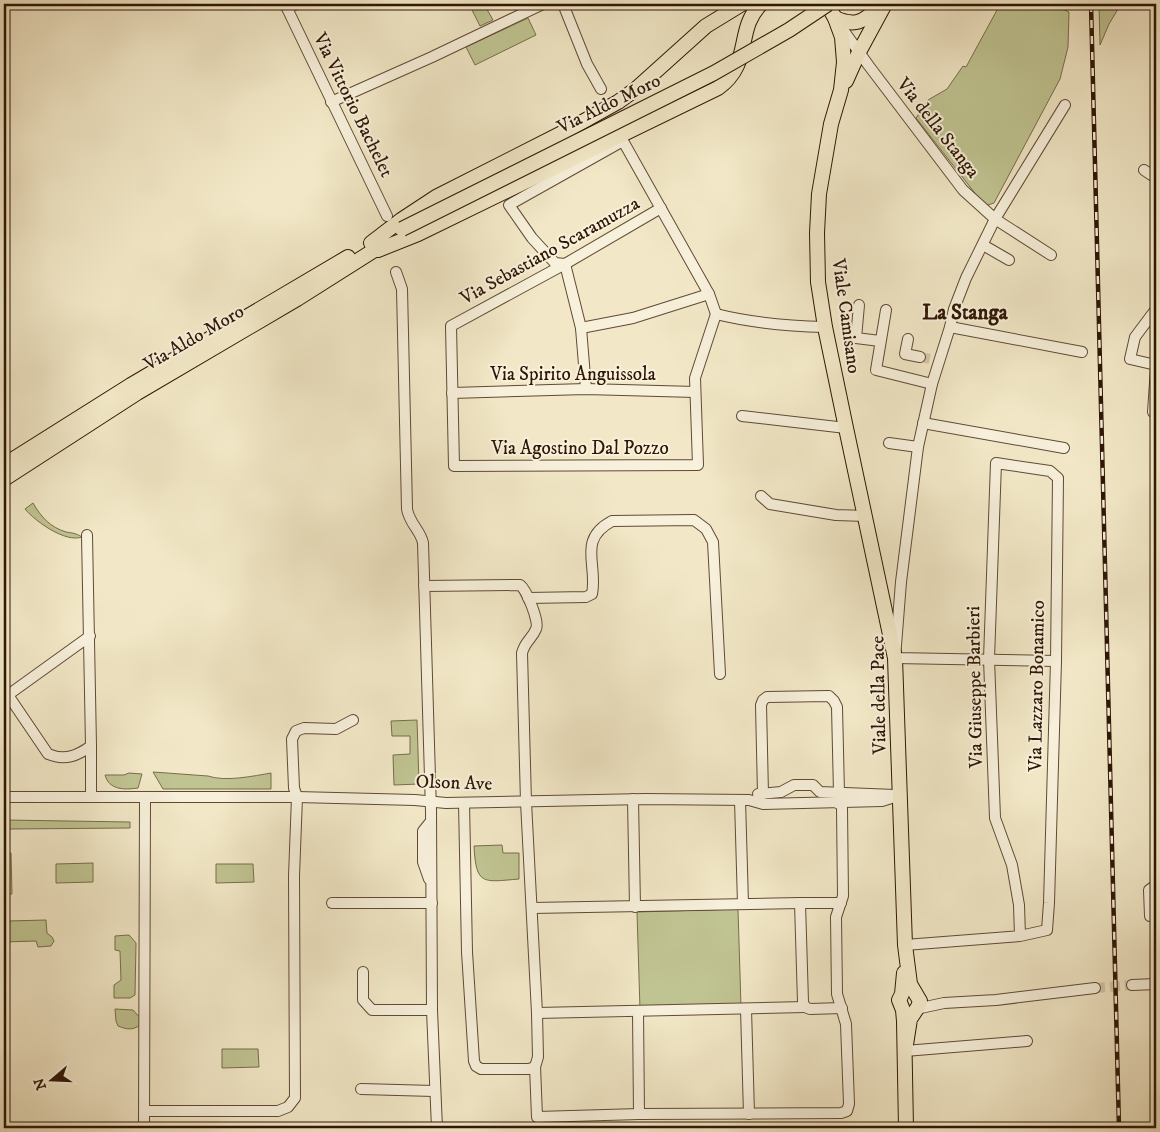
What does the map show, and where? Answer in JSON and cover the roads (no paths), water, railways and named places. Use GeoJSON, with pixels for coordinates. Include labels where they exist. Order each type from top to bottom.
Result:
{"type":"FeatureCollection","features":[{"type":"Feature","properties":{"kind":"main road"},"geometry":{"type":"LineString","coordinates":[[374,246],[401,220],[436,197],[611,107],[636,89],[706,26],[742,4]]}},
{"type":"Feature","properties":{"kind":"main road"},"geometry":{"type":"LineString","coordinates":[[374,246],[418,234],[714,91],[731,76],[739,62],[750,18],[761,4]]}},
{"type":"Feature","properties":{"kind":"main road","name":"Viale Camisano"},"geometry":{"type":"LineString","coordinates":[[827,4],[842,37],[844,62],[841,90]]}},
{"type":"Feature","properties":{"kind":"main road","name":"Via Aldo Moro"},"geometry":{"type":"LineString","coordinates":[[4,479],[136,393],[402,229],[714,73],[790,30],[827,4]]}},
{"type":"Feature","properties":{"kind":"main road","name":"Viale Camisano"},"geometry":{"type":"LineString","coordinates":[[835,18],[847,22],[866,20],[884,4]]}},
{"type":"Feature","properties":{"kind":"main road","name":"Viale Camisano"},"geometry":{"type":"LineString","coordinates":[[884,4],[841,90],[831,124],[819,194],[817,233],[818,282],[825,327],[895,658]]}},
{"type":"Feature","properties":{"kind":"main road"},"geometry":{"type":"LineString","coordinates":[[730,12],[738,9],[746,10],[750,14],[750,18]]}},
{"type":"Feature","properties":{"kind":"main road","name":"Via Aldo Moro"},"geometry":{"type":"LineString","coordinates":[[4,465],[131,385],[374,246]]}},
{"type":"Feature","properties":{"kind":"main road","name":"Viale della Pace"},"geometry":{"type":"LineString","coordinates":[[895,658],[905,944],[912,994],[920,1001],[912,1010],[905,1051],[906,1128]]}},
{"type":"Feature","properties":{"kind":"main road","name":"Viale della Pace"},"geometry":{"type":"LineString","coordinates":[[912,994],[899,1000],[912,1010]]}},
{"type":"Feature","properties":{"kind":"street","name":"Via Vittorio Bachelet"},"geometry":{"type":"LineString","coordinates":[[297,4],[286,6],[387,216]]}},
{"type":"Feature","properties":{"kind":"street"},"geometry":{"type":"LineString","coordinates":[[331,102],[432,57],[543,4]]}},
{"type":"Feature","properties":{"kind":"street"},"geometry":{"type":"LineString","coordinates":[[563,4],[587,64],[601,89]]}},
{"type":"Feature","properties":{"kind":"street","name":"Via della Stanga"},"geometry":{"type":"LineString","coordinates":[[835,18],[962,190],[995,219]]}},
{"type":"Feature","properties":{"kind":"street","name":"Viale della Pace"},"geometry":{"type":"LineString","coordinates":[[895,658],[901,582],[918,447],[932,384],[930,359],[950,327],[954,309],[966,278],[995,219],[1065,105]]}},
{"type":"Feature","properties":{"kind":"street"},"geometry":{"type":"LineString","coordinates":[[586,389],[581,328],[565,264],[555,263],[532,238],[509,205],[623,141],[709,294],[716,314],[772,325],[825,327]]}},
{"type":"Feature","properties":{"kind":"street"},"geometry":{"type":"LineString","coordinates":[[1144,170],[1156,178]]}},
{"type":"Feature","properties":{"kind":"street","name":"Via Sebastiano Scaramuzza"},"geometry":{"type":"LineString","coordinates":[[456,324],[661,208]]}},
{"type":"Feature","properties":{"kind":"street"},"geometry":{"type":"LineString","coordinates":[[995,219],[1051,255]]}},
{"type":"Feature","properties":{"kind":"street"},"geometry":{"type":"LineString","coordinates":[[983,245],[1009,260]]}},
{"type":"Feature","properties":{"kind":"street"},"geometry":{"type":"LineString","coordinates":[[396,272],[402,290],[407,509],[410,521],[422,538],[431,802],[432,1010],[437,1128]]}},
{"type":"Feature","properties":{"kind":"street"},"geometry":{"type":"LineString","coordinates":[[581,328],[633,318],[709,294]]}},
{"type":"Feature","properties":{"kind":"street"},"geometry":{"type":"LineString","coordinates":[[859,306],[856,338],[880,341]]}},
{"type":"Feature","properties":{"kind":"street"},"geometry":{"type":"LineString","coordinates":[[1156,309],[1135,337],[1130,359],[1156,367],[1153,412],[1156,412]]}},
{"type":"Feature","properties":{"kind":"street"},"geometry":{"type":"LineString","coordinates":[[886,310],[876,370],[932,384]]}},
{"type":"Feature","properties":{"kind":"street","name":"Via Agostino Dal Pozzo"},"geometry":{"type":"LineString","coordinates":[[456,324],[451,326],[454,466],[698,465],[695,378],[716,314]]}},
{"type":"Feature","properties":{"kind":"street"},"geometry":{"type":"LineString","coordinates":[[950,327],[1082,352]]}},
{"type":"Feature","properties":{"kind":"street"},"geometry":{"type":"LineString","coordinates":[[908,339],[905,354],[930,359]]}},
{"type":"Feature","properties":{"kind":"street","name":"Via Spirito Anguissola"},"geometry":{"type":"LineString","coordinates":[[452,393],[586,389],[695,392]]}},
{"type":"Feature","properties":{"kind":"street"},"geometry":{"type":"LineString","coordinates":[[742,416],[846,428]]}},
{"type":"Feature","properties":{"kind":"street"},"geometry":{"type":"LineString","coordinates":[[923,423],[1064,448]]}},
{"type":"Feature","properties":{"kind":"street"},"geometry":{"type":"LineString","coordinates":[[888,444],[918,447]]}},
{"type":"Feature","properties":{"kind":"street","name":"Via Giuseppe Barbieri"},"geometry":{"type":"LineString","coordinates":[[1020,936],[1019,905],[1012,865],[995,818],[989,659],[996,463],[1025,467]]}},
{"type":"Feature","properties":{"kind":"street","name":"Via Lazzaro Bonamico"},"geometry":{"type":"LineString","coordinates":[[1020,936],[1047,930],[1050,903],[1058,478],[1050,471],[1025,467]]}},
{"type":"Feature","properties":{"kind":"street"},"geometry":{"type":"LineString","coordinates":[[761,496],[770,504],[836,515],[866,516]]}},
{"type":"Feature","properties":{"kind":"street"},"geometry":{"type":"LineString","coordinates":[[528,598],[586,597],[592,594],[592,541],[602,526],[612,521],[694,520],[706,529],[713,542],[720,674]]}},
{"type":"Feature","properties":{"kind":"street"},"geometry":{"type":"LineString","coordinates":[[87,535],[91,796]]}},
{"type":"Feature","properties":{"kind":"street"},"geometry":{"type":"LineString","coordinates":[[424,586],[520,585],[525,589],[537,625],[536,630],[525,642],[522,653],[526,802],[538,1013],[538,1057],[535,1066],[537,1117],[639,1114],[841,1113],[847,1111],[846,1024],[838,994],[836,917],[843,896],[842,808],[837,797],[837,707],[829,696],[767,697],[763,700],[761,705],[764,794]]}},
{"type":"Feature","properties":{"kind":"street"},"geometry":{"type":"LineString","coordinates":[[90,636],[6,692],[48,754],[62,758],[72,757],[91,746]]}},
{"type":"Feature","properties":{"kind":"street"},"geometry":{"type":"LineString","coordinates":[[895,658],[1056,661]]}},
{"type":"Feature","properties":{"kind":"street"},"geometry":{"type":"LineString","coordinates":[[144,1111],[278,1111],[288,1107],[295,1098],[294,876],[296,797],[292,739],[296,731],[304,728],[336,728],[353,720]]}},
{"type":"Feature","properties":{"kind":"street"},"geometry":{"type":"LineString","coordinates":[[743,904],[744,800],[755,794],[782,792],[794,785],[813,785],[820,792],[837,797]]}},
{"type":"Feature","properties":{"kind":"street","name":"Olson Ave"},"geometry":{"type":"LineString","coordinates":[[4,797],[296,797],[464,803],[633,799],[744,800],[763,804],[837,797],[882,801],[901,795]]}},
{"type":"Feature","properties":{"kind":"street"},"geometry":{"type":"LineString","coordinates":[[144,1128],[145,797]]}},
{"type":"Feature","properties":{"kind":"street"},"geometry":{"type":"LineString","coordinates":[[633,799],[635,907]]}},
{"type":"Feature","properties":{"kind":"street"},"geometry":{"type":"LineString","coordinates":[[464,803],[467,952],[474,1061],[476,1066],[481,1069],[529,1069],[535,1066]]}},
{"type":"Feature","properties":{"kind":"street"},"geometry":{"type":"LineString","coordinates":[[1150,916],[1150,890],[1156,885]]}},
{"type":"Feature","properties":{"kind":"street"},"geometry":{"type":"LineString","coordinates":[[332,903],[432,903]]}},
{"type":"Feature","properties":{"kind":"street"},"geometry":{"type":"LineString","coordinates":[[532,908],[800,903],[841,904]]}},
{"type":"Feature","properties":{"kind":"street"},"geometry":{"type":"LineString","coordinates":[[800,903],[802,1002],[805,1007]]}},
{"type":"Feature","properties":{"kind":"street"},"geometry":{"type":"LineString","coordinates":[[905,944],[1020,936]]}},
{"type":"Feature","properties":{"kind":"street"},"geometry":{"type":"LineString","coordinates":[[363,972],[362,1000],[372,1010],[432,1010]]}},
{"type":"Feature","properties":{"kind":"street"},"geometry":{"type":"LineString","coordinates":[[1132,985],[1156,984]]}},
{"type":"Feature","properties":{"kind":"street"},"geometry":{"type":"LineString","coordinates":[[912,1010],[944,1003],[996,1000],[1095,988]]}},
{"type":"Feature","properties":{"kind":"street"},"geometry":{"type":"LineString","coordinates":[[912,994],[944,1003]]}},
{"type":"Feature","properties":{"kind":"street"},"geometry":{"type":"LineString","coordinates":[[538,1013],[805,1007],[810,1009],[842,1008]]}},
{"type":"Feature","properties":{"kind":"street"},"geometry":{"type":"LineString","coordinates":[[746,1009],[749,1114]]}},
{"type":"Feature","properties":{"kind":"street"},"geometry":{"type":"LineString","coordinates":[[638,1011],[639,1114]]}},
{"type":"Feature","properties":{"kind":"street"},"geometry":{"type":"LineString","coordinates":[[905,1051],[1028,1040]]}},
{"type":"Feature","properties":{"kind":"street"},"geometry":{"type":"LineString","coordinates":[[361,1089],[434,1091]]}},
{"type":"Feature","properties":{"kind":"tunnel"},"geometry":{"type":"LineString","coordinates":[[920,357],[930,359]]}},
{"type":"Feature","properties":{"kind":"tunnel"},"geometry":{"type":"LineString","coordinates":[[1095,988],[1132,985]]}},
{"type":"Feature","properties":{"kind":"railway"},"geometry":{"type":"LineString","coordinates":[[1091,4],[1119,1128]]}},
{"type":"Feature","properties":{"kind":"district","name":"La Stanga"},"geometry":{"type":"Point","coordinates":[965,313]}}]}
